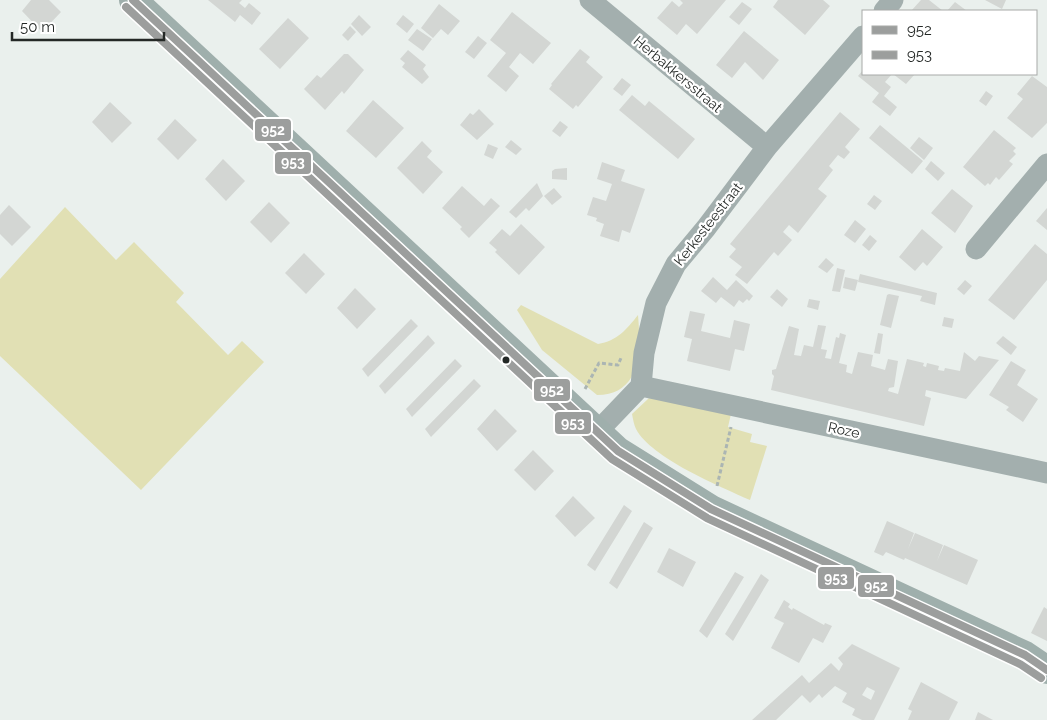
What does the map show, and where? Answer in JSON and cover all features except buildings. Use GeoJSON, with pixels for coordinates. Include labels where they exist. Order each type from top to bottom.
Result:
{"type":"FeatureCollection","features":[{"type":"Feature","properties":{"kind":"street","name":"Herbakkersstraat"},"geometry":{"type":"LineString","coordinates":[[590,0],[766,147]]}},
{"type":"Feature","properties":{"kind":"street"},"geometry":{"type":"LineString","coordinates":[[885,10],[894,0]]}},
{"type":"Feature","properties":{"kind":"street"},"geometry":{"type":"LineString","coordinates":[[135,1],[596,432],[637,464],[711,509],[1025,656],[1047,670]]}},
{"type":"Feature","properties":{"kind":"street","name":"Kerkesteestraat"},"geometry":{"type":"LineString","coordinates":[[641,386],[644,353],[656,303],[676,264],[706,228],[766,147],[862,37]]}},
{"type":"Feature","properties":{"kind":"street"},"geometry":{"type":"LineString","coordinates":[[976,249],[1047,164]]}},
{"type":"Feature","properties":{"kind":"street"},"geometry":{"type":"LineString","coordinates":[[596,432],[641,386]]}},
{"type":"Feature","properties":{"kind":"street","name":"Roze"},"geometry":{"type":"LineString","coordinates":[[641,386],[1047,473]]}},
{"type":"Feature","properties":{"kind":"path"},"geometry":{"type":"LineString","coordinates":[[574,410],[599,363],[618,365],[624,351],[644,353]]}},
{"type":"Feature","properties":{"kind":"path"},"geometry":{"type":"LineString","coordinates":[[711,509],[736,406]]}},
{"type":"Feature","properties":{"kind":"green space"},"geometry":{"type":"Polygon","coordinates":[[[65,207],[116,260],[134,242],[184,293],[176,302],[228,355],[242,341],[264,362],[141,490],[0,356],[0,279],[65,207]]]}},
{"type":"Feature","properties":{"kind":"green space"},"geometry":{"type":"Polygon","coordinates":[[[521,305],[598,344],[611,340],[626,330],[638,315],[638,355],[636,368],[631,379],[623,387],[612,393],[597,395],[542,350],[517,310],[521,305]]]}},
{"type":"Feature","properties":{"kind":"green space"},"geometry":{"type":"Polygon","coordinates":[[[649,398],[731,414],[728,427],[752,434],[750,442],[767,446],[750,500],[722,488],[671,461],[644,440],[636,429],[632,414],[649,398]]]}},
{"type":"Feature","properties":{"kind":"transit line","name":"952"},"geometry":{"type":"LineString","coordinates":[[133,0],[618,451],[711,509],[1025,655],[1047,670]]}},
{"type":"Feature","properties":{"kind":"transit line","name":"953"},"geometry":{"type":"LineString","coordinates":[[126,7],[612,459],[707,518],[1020,664],[1041,678]]}}]}
